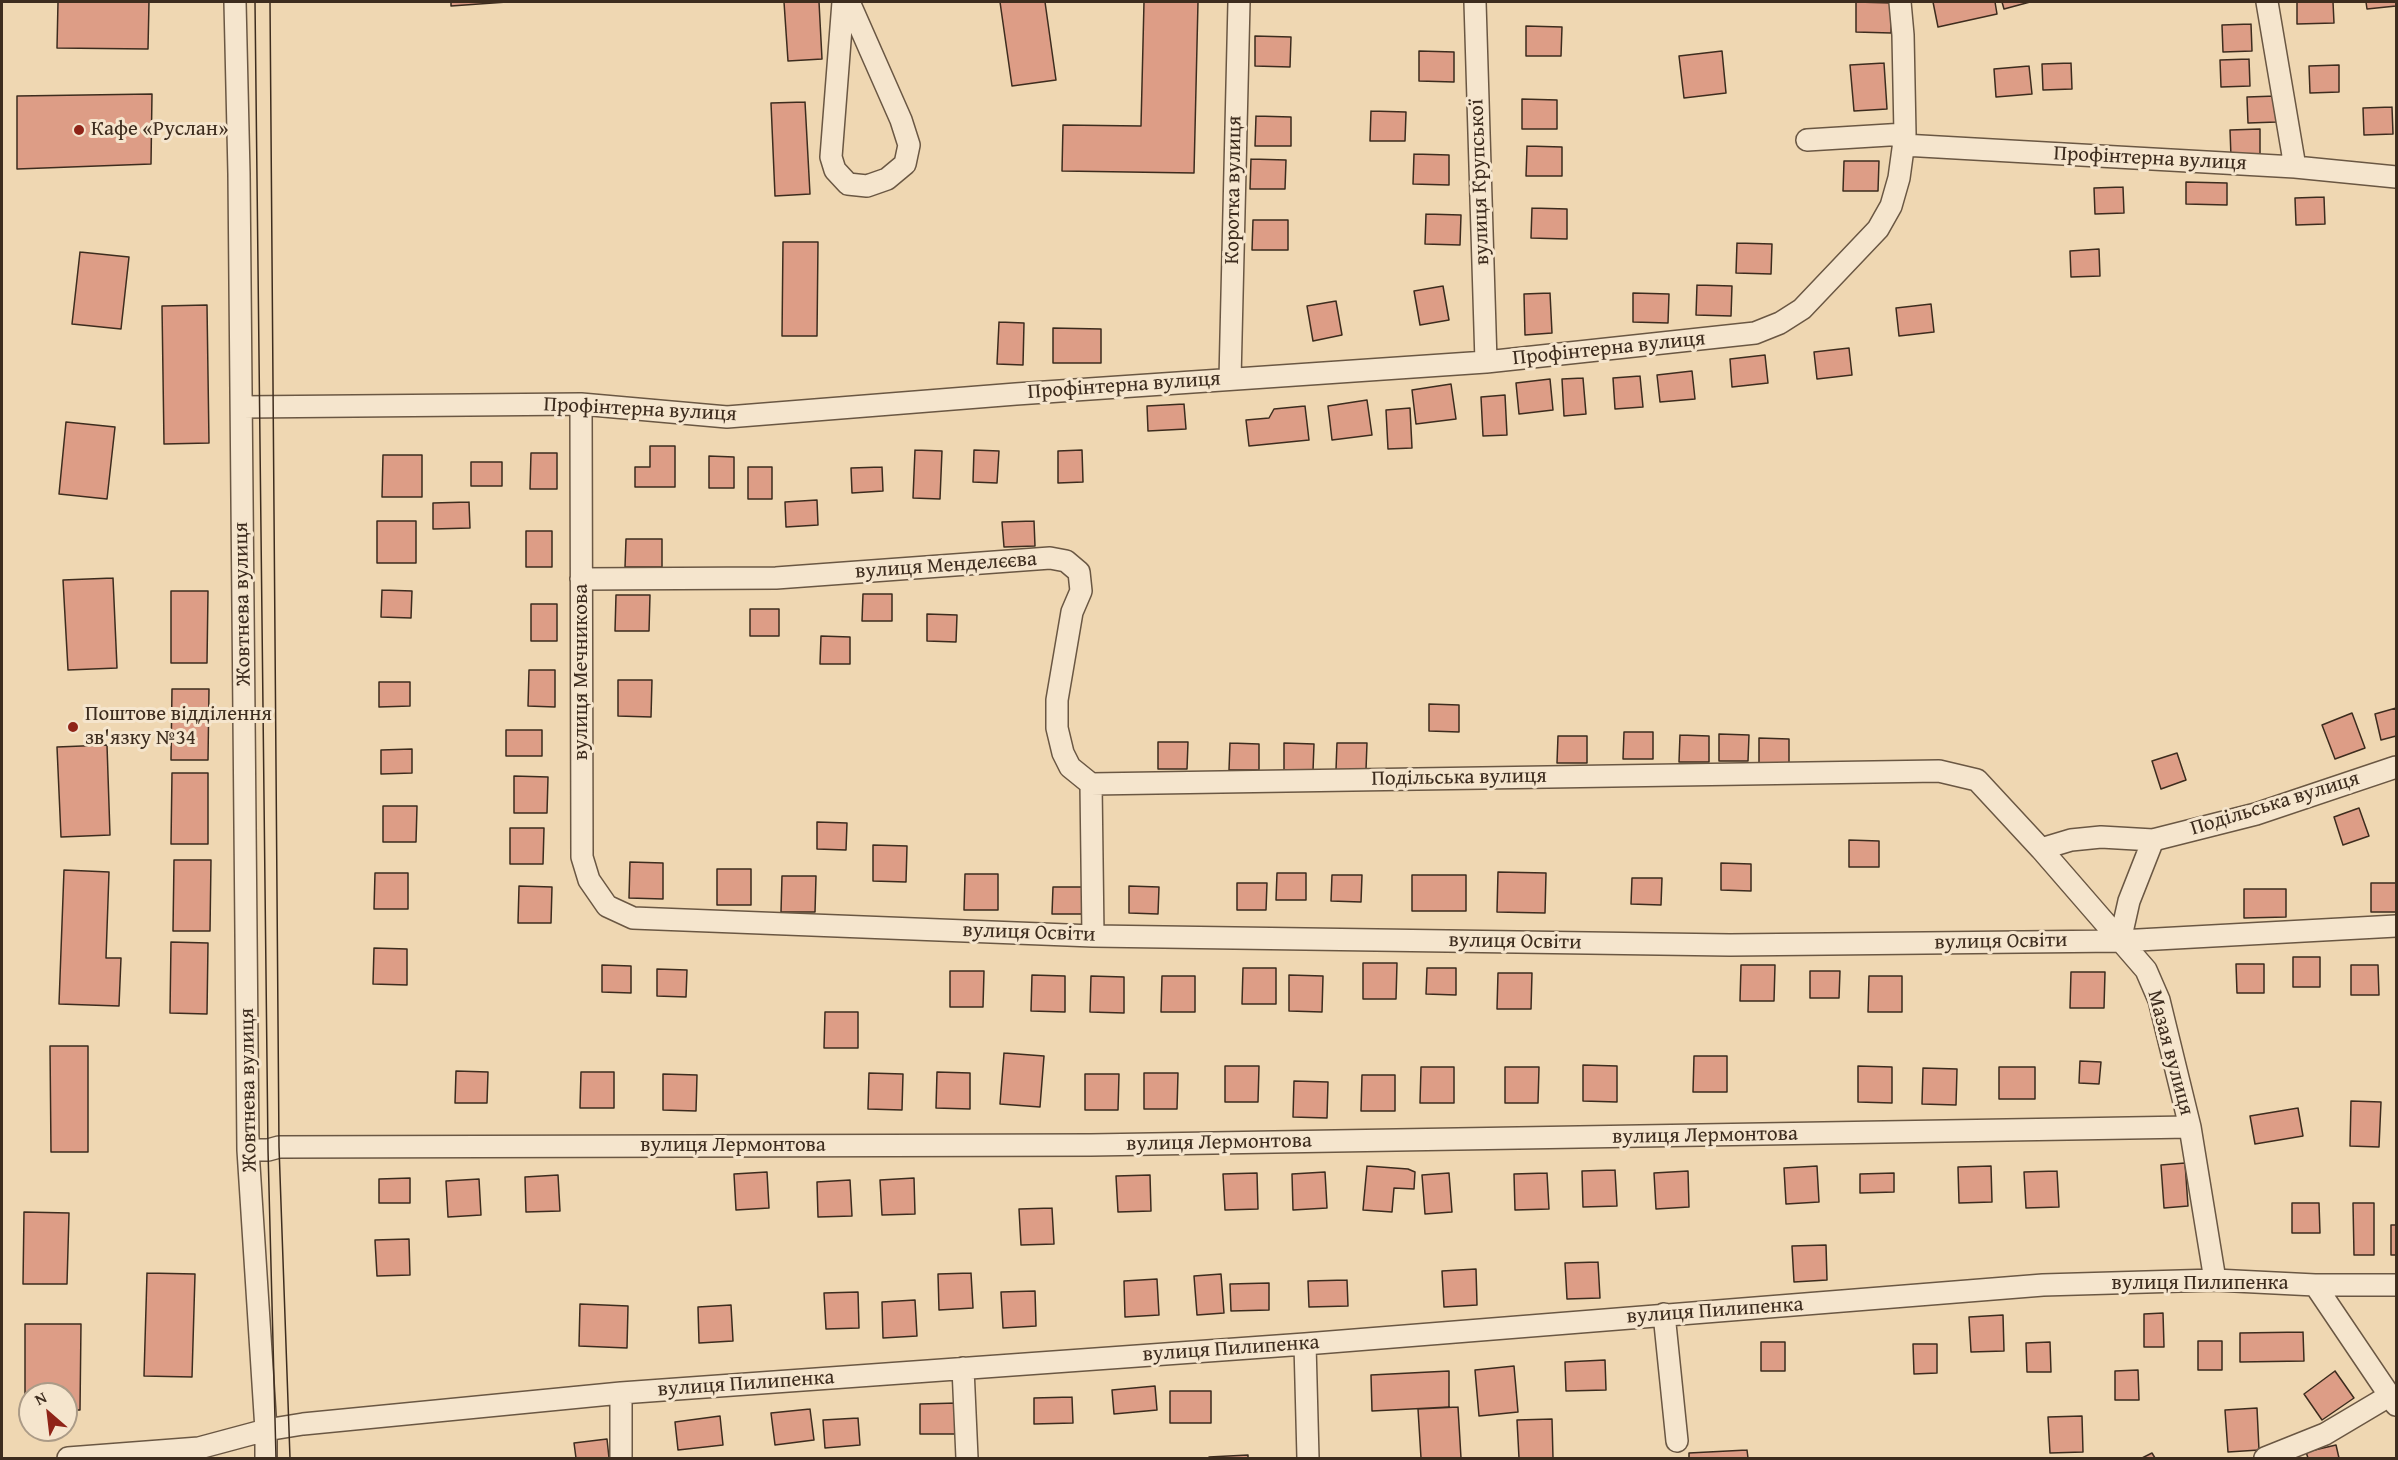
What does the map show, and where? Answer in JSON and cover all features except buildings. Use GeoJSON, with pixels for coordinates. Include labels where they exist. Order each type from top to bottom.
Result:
{"type":"FeatureCollection","features":[{"type":"Feature","properties":{"kind":"street","name":"Жовтнева вулиця"},"geometry":{"type":"LineString","coordinates":[[235,2],[242,407],[248,1150],[266,1458]]}},
{"type":"Feature","properties":{"kind":"street"},"geometry":{"type":"LineString","coordinates":[[843,2],[831,157],[835,170],[848,184],[867,186],[887,179],[905,164],[909,145],[901,120],[849,2]]}},
{"type":"Feature","properties":{"kind":"street","name":"Коротка вулиця"},"geometry":{"type":"LineString","coordinates":[[1230,380],[1239,2]]}},
{"type":"Feature","properties":{"kind":"street","name":"вулиця Крупської"},"geometry":{"type":"LineString","coordinates":[[1475,2],[1486,362]]}},
{"type":"Feature","properties":{"kind":"street"},"geometry":{"type":"LineString","coordinates":[[1807,140],[1904,139],[1903,35],[1900,2]]}},
{"type":"Feature","properties":{"kind":"street"},"geometry":{"type":"LineString","coordinates":[[2267,2],[2295,167]]}},
{"type":"Feature","properties":{"kind":"street","name":"Профінтерна вулиця"},"geometry":{"type":"LineString","coordinates":[[242,407],[580,404],[727,417],[1028,393],[1486,362],[1755,333],[1780,323],[1802,309],[1878,229],[1891,206],[1899,178],[1904,139],[2295,167],[2397,177]]}},
{"type":"Feature","properties":{"kind":"street","name":"вулиця Мечникова"},"geometry":{"type":"LineString","coordinates":[[580,404],[582,857],[589,880],[607,906],[633,918]]}},
{"type":"Feature","properties":{"kind":"street","name":"вулиця Менделєєва"},"geometry":{"type":"LineString","coordinates":[[581,579],[776,578],[1050,558],[1066,561],[1079,572],[1081,591],[1072,612],[1057,700],[1057,728],[1063,753],[1070,767],[1091,784]]}},
{"type":"Feature","properties":{"kind":"street","name":"Подільська вулиця"},"geometry":{"type":"LineString","coordinates":[[2041,849],[2071,840],[2101,837],[2153,840],[2256,814],[2397,767]]}},
{"type":"Feature","properties":{"kind":"street","name":"Подільська вулиця"},"geometry":{"type":"LineString","coordinates":[[1091,784],[1928,771],[1939,771],[1977,780]]}},
{"type":"Feature","properties":{"kind":"street","name":"Мазая вулиця"},"geometry":{"type":"LineString","coordinates":[[1977,780],[2041,849],[2146,970],[2159,1000],[2190,1127],[2215,1280]]}},
{"type":"Feature","properties":{"kind":"street"},"geometry":{"type":"LineString","coordinates":[[1091,784],[1093,936]]}},
{"type":"Feature","properties":{"kind":"street"},"geometry":{"type":"LineString","coordinates":[[2120,941],[2129,901],[2153,840]]}},
{"type":"Feature","properties":{"kind":"street","name":"вулиця Освіти"},"geometry":{"type":"LineString","coordinates":[[633,918],[1093,936],[1730,945],[2120,941],[2397,926]]}},
{"type":"Feature","properties":{"kind":"street","name":"вулиця Лермонтова"},"geometry":{"type":"LineString","coordinates":[[248,1150],[290,1147],[1091,1145],[2190,1127]]}},
{"type":"Feature","properties":{"kind":"street","name":"вулиця Пилипенка"},"geometry":{"type":"LineString","coordinates":[[68,1458],[199,1448],[266,1430],[303,1424],[621,1393],[1305,1344],[1664,1314],[1817,1305],[2043,1285],[2215,1280],[2315,1285],[2397,1285]]}},
{"type":"Feature","properties":{"kind":"street"},"geometry":{"type":"LineString","coordinates":[[2265,1458],[2325,1434],[2393,1400],[2315,1285]]}},
{"type":"Feature","properties":{"kind":"street"},"geometry":{"type":"LineString","coordinates":[[1664,1314],[1677,1441]]}},
{"type":"Feature","properties":{"kind":"street"},"geometry":{"type":"LineString","coordinates":[[1305,1344],[1308,1458]]}},
{"type":"Feature","properties":{"kind":"street"},"geometry":{"type":"LineString","coordinates":[[963,1368],[967,1458]]}},
{"type":"Feature","properties":{"kind":"street"},"geometry":{"type":"LineString","coordinates":[[621,1393],[621,1458]]}},
{"type":"Feature","properties":{"kind":"tram line"},"geometry":{"type":"LineString","coordinates":[[255,2],[268,1150],[276,1458]]}},
{"type":"Feature","properties":{"kind":"tram line"},"geometry":{"type":"LineString","coordinates":[[270,2],[279,1147],[290,1458]]}},
{"type":"Feature","properties":{"kind":"place","name":"Кафе «Руслан»"},"geometry":{"type":"Point","coordinates":[79,130]}},
{"type":"Feature","properties":{"kind":"place","name":"Поштове відділення зв'язку №34"},"geometry":{"type":"Point","coordinates":[73,727]}}]}
